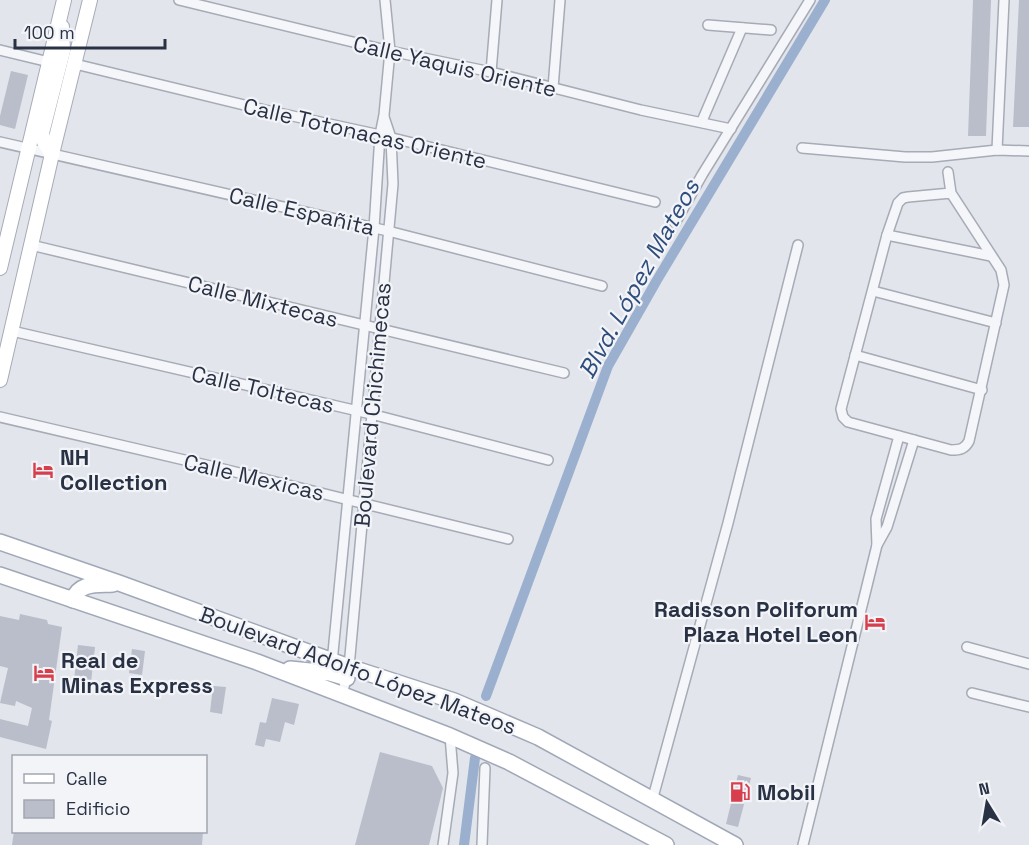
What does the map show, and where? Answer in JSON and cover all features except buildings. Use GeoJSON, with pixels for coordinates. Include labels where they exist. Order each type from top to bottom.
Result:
{"type":"FeatureCollection","features":[{"type":"Feature","properties":{"kind":"main road"},"geometry":{"type":"LineString","coordinates":[[0,268],[64,0]]}},
{"type":"Feature","properties":{"kind":"main road"},"geometry":{"type":"LineString","coordinates":[[0,380],[90,0]]}},
{"type":"Feature","properties":{"kind":"main road"},"geometry":{"type":"LineString","coordinates":[[52,154],[44,142],[42,133],[63,51],[61,16]]}},
{"type":"Feature","properties":{"kind":"main road","name":"Boulevard Adolfo López Mateos"},"geometry":{"type":"LineString","coordinates":[[0,542],[119,583],[332,667],[454,701],[532,735],[735,845]]}},
{"type":"Feature","properties":{"kind":"main road","name":"Boulevard Adolfo López Mateos"},"geometry":{"type":"LineString","coordinates":[[4,579],[73,600],[278,670],[450,736],[509,762],[666,845]]}},
{"type":"Feature","properties":{"kind":"main road"},"geometry":{"type":"LineString","coordinates":[[73,600],[78,591],[88,585],[119,583]]}},
{"type":"Feature","properties":{"kind":"main road"},"geometry":{"type":"LineString","coordinates":[[278,670],[332,667]]}},
{"type":"Feature","properties":{"kind":"street","name":"Calle Yaquis Oriente"},"geometry":{"type":"LineString","coordinates":[[179,0],[390,51],[491,72],[641,110],[702,121],[731,129]]}},
{"type":"Feature","properties":{"kind":"street","name":"Boulevard Chichimecas"},"geometry":{"type":"LineString","coordinates":[[327,689],[332,667],[374,228],[380,135],[390,51],[386,0]]}},
{"type":"Feature","properties":{"kind":"street"},"geometry":{"type":"LineString","coordinates":[[491,72],[497,0]]}},
{"type":"Feature","properties":{"kind":"street"},"geometry":{"type":"LineString","coordinates":[[553,88],[560,0]]}},
{"type":"Feature","properties":{"kind":"street"},"geometry":{"type":"LineString","coordinates":[[675,223],[810,0]]}},
{"type":"Feature","properties":{"kind":"street"},"geometry":{"type":"LineString","coordinates":[[996,150],[1004,0]]}},
{"type":"Feature","properties":{"kind":"street"},"geometry":{"type":"LineString","coordinates":[[708,25],[771,30]]}},
{"type":"Feature","properties":{"kind":"street"},"geometry":{"type":"LineString","coordinates":[[702,121],[742,28]]}},
{"type":"Feature","properties":{"kind":"street"},"geometry":{"type":"LineString","coordinates":[[0,50],[49,62]]}},
{"type":"Feature","properties":{"kind":"street","name":"Calle Totonacas Oriente"},"geometry":{"type":"LineString","coordinates":[[75,64],[655,202]]}},
{"type":"Feature","properties":{"kind":"street","name":"Boulevard Chichimecas"},"geometry":{"type":"LineString","coordinates":[[342,696],[348,672],[393,166],[391,138],[384,115]]}},
{"type":"Feature","properties":{"kind":"street","name":"Calle Españita"},"geometry":{"type":"LineString","coordinates":[[0,142],[388,231],[602,286]]}},
{"type":"Feature","properties":{"kind":"street"},"geometry":{"type":"LineString","coordinates":[[802,148],[920,157],[996,150],[1029,151]]}},
{"type":"Feature","properties":{"kind":"street"},"geometry":{"type":"LineString","coordinates":[[948,172],[951,193],[1003,277],[1003,294],[969,441],[962,449],[951,450],[848,422],[843,417],[841,405],[898,202],[903,198],[951,193]]}},
{"type":"Feature","properties":{"kind":"street"},"geometry":{"type":"LineString","coordinates":[[887,235],[991,255]]}},
{"type":"Feature","properties":{"kind":"street","name":"Calle Mixtecas"},"geometry":{"type":"LineString","coordinates":[[31,245],[564,373]]}},
{"type":"Feature","properties":{"kind":"street"},"geometry":{"type":"LineString","coordinates":[[652,801],[728,523],[798,245]]}},
{"type":"Feature","properties":{"kind":"street"},"geometry":{"type":"LineString","coordinates":[[873,291],[996,323]]}},
{"type":"Feature","properties":{"kind":"street","name":"Calle Toltecas"},"geometry":{"type":"LineString","coordinates":[[12,331],[371,414],[548,460]]}},
{"type":"Feature","properties":{"kind":"street"},"geometry":{"type":"LineString","coordinates":[[855,355],[982,390]]}},
{"type":"Feature","properties":{"kind":"street","name":"Calle Mexicas"},"geometry":{"type":"LineString","coordinates":[[0,417],[508,539]]}},
{"type":"Feature","properties":{"kind":"street"},"geometry":{"type":"LineString","coordinates":[[877,545],[876,519],[898,436]]}},
{"type":"Feature","properties":{"kind":"street"},"geometry":{"type":"LineString","coordinates":[[802,845],[877,545],[887,527],[914,440]]}},
{"type":"Feature","properties":{"kind":"street"},"geometry":{"type":"LineString","coordinates":[[967,647],[1029,664]]}},
{"type":"Feature","properties":{"kind":"street"},"geometry":{"type":"LineString","coordinates":[[972,693],[1029,707]]}},
{"type":"Feature","properties":{"kind":"street"},"geometry":{"type":"LineString","coordinates":[[443,845],[453,773],[450,736]]}},
{"type":"Feature","properties":{"kind":"street"},"geometry":{"type":"LineString","coordinates":[[482,845],[485,768]]}},
{"type":"Feature","properties":{"kind":"waterway","name":"Blvd. López Mateos"},"geometry":{"type":"LineString","coordinates":[[486,696],[608,366],[825,0]]}},
{"type":"Feature","properties":{"kind":"waterway"},"geometry":{"type":"LineString","coordinates":[[464,845],[475,758]]}},
{"type":"Feature","properties":{"kind":"place","name":"NH Collection"},"geometry":{"type":"Point","coordinates":[43,470]}},
{"type":"Feature","properties":{"kind":"place","name":"Radisson Poliforum Plaza Hotel Leon"},"geometry":{"type":"Point","coordinates":[875,622]}},
{"type":"Feature","properties":{"kind":"place","name":"Real de Minas Express"},"geometry":{"type":"Point","coordinates":[44,673]}},
{"type":"Feature","properties":{"kind":"place","name":"Mobil"},"geometry":{"type":"Point","coordinates":[740,792]}}]}
